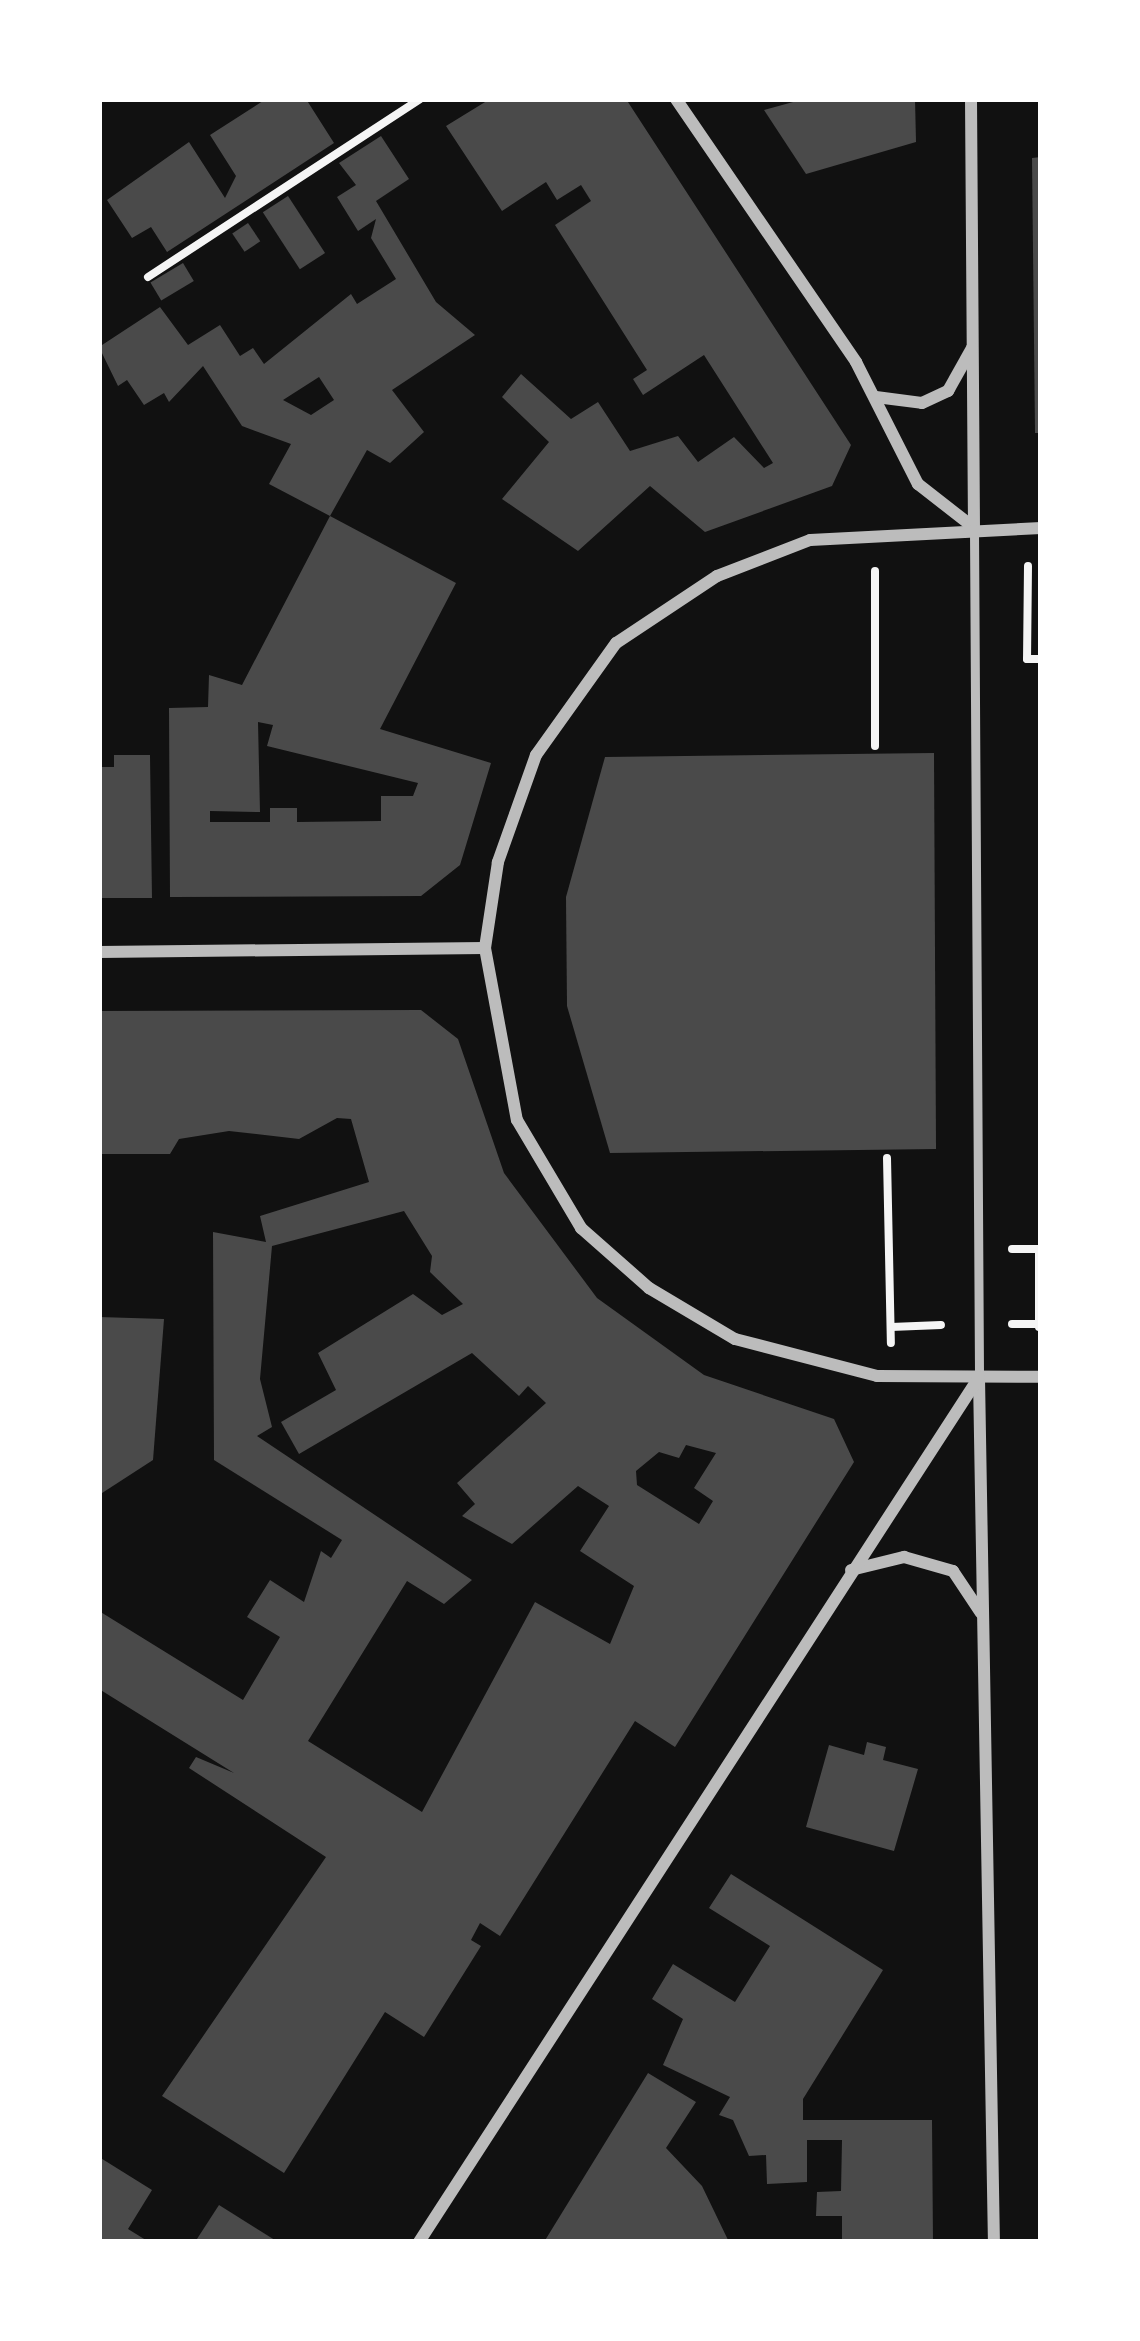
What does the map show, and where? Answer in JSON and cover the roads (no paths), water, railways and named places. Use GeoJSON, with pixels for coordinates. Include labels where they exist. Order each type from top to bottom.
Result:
{"type":"FeatureCollection","features":[{"type":"Feature","properties":{"kind":"street"},"geometry":{"type":"LineString","coordinates":[[676,99],[876,397],[918,484],[974,528]]}},
{"type":"Feature","properties":{"kind":"street"},"geometry":{"type":"LineString","coordinates":[[970,99],[974,528]]}},
{"type":"Feature","properties":{"kind":"street"},"geometry":{"type":"LineString","coordinates":[[876,397],[922,403],[948,391],[972,347]]}},
{"type":"Feature","properties":{"kind":"street"},"geometry":{"type":"LineString","coordinates":[[1041,528],[810,540],[717,576],[616,643],[536,755],[498,862],[485,948],[517,1120],[581,1228],[649,1288],[735,1339],[877,1376],[1041,1377]]}},
{"type":"Feature","properties":{"kind":"street"},"geometry":{"type":"LineString","coordinates":[[99,952],[485,948]]}},
{"type":"Feature","properties":{"kind":"street"},"geometry":{"type":"LineString","coordinates":[[419,2242],[979,1377]]}},
{"type":"Feature","properties":{"kind":"street"},"geometry":{"type":"LineString","coordinates":[[979,1377],[994,2242]]}},
{"type":"Feature","properties":{"kind":"street"},"geometry":{"type":"LineString","coordinates":[[851,1570],[904,1557],[953,1571],[982,1614]]}},
{"type":"Feature","properties":{"kind":"lane"},"geometry":{"type":"LineString","coordinates":[[974,528],[979,1377]]}}]}
